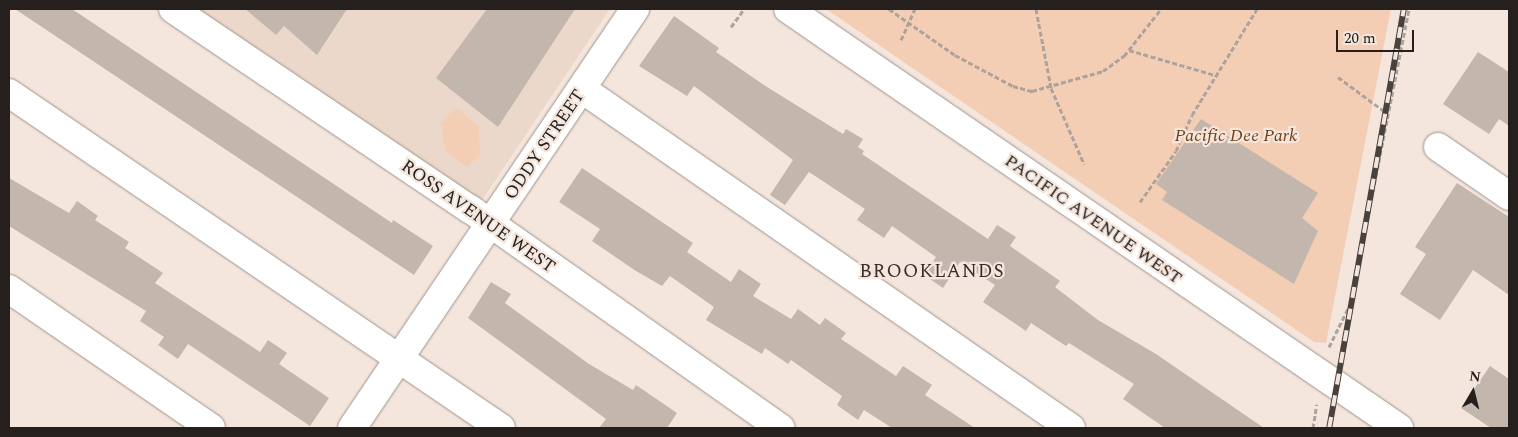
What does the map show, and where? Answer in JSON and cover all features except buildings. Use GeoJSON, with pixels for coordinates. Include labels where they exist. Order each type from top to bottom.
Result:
{"type":"FeatureCollection","features":[{"type":"Feature","properties":{"kind":"street","name":"ROSS AVENUE WEST"},"geometry":{"type":"LineString","coordinates":[[174,9],[492,226],[780,428]]}},
{"type":"Feature","properties":{"kind":"street","name":"ODDY STREET"},"geometry":{"type":"LineString","coordinates":[[352,428],[492,226],[635,9]]}},
{"type":"Feature","properties":{"kind":"street","name":"PACIFIC AVENUE WEST"},"geometry":{"type":"LineString","coordinates":[[788,9],[1321,377],[1399,428]]}},
{"type":"Feature","properties":{"kind":"street"},"geometry":{"type":"LineString","coordinates":[[582,89],[1071,428]]}},
{"type":"Feature","properties":{"kind":"street"},"geometry":{"type":"LineString","coordinates":[[9,93],[501,428]]}},
{"type":"Feature","properties":{"kind":"street"},"geometry":{"type":"LineString","coordinates":[[1438,147],[1509,196]]}},
{"type":"Feature","properties":{"kind":"street"},"geometry":{"type":"LineString","coordinates":[[9,289],[211,428]]}},
{"type":"Feature","properties":{"kind":"path"},"geometry":{"type":"LineString","coordinates":[[731,27],[744,9]]}},
{"type":"Feature","properties":{"kind":"path"},"geometry":{"type":"LineString","coordinates":[[890,9],[955,55],[1013,86],[1032,92],[1051,88],[1103,71],[1129,50],[1161,9]]}},
{"type":"Feature","properties":{"kind":"path"},"geometry":{"type":"LineString","coordinates":[[901,40],[915,9]]}},
{"type":"Feature","properties":{"kind":"path"},"geometry":{"type":"LineString","coordinates":[[1036,9],[1051,88],[1084,164]]}},
{"type":"Feature","properties":{"kind":"path"},"geometry":{"type":"LineString","coordinates":[[1140,202],[1176,151],[1216,75],[1258,9]]}},
{"type":"Feature","properties":{"kind":"path"},"geometry":{"type":"LineString","coordinates":[[1313,428],[1321,377],[1332,334],[1351,302],[1409,9]]}},
{"type":"Feature","properties":{"kind":"path"},"geometry":{"type":"LineString","coordinates":[[1129,50],[1216,75]]}},
{"type":"Feature","properties":{"kind":"path"},"geometry":{"type":"LineString","coordinates":[[1338,77],[1388,114]]}},
{"type":"Feature","properties":{"kind":"shaded area"},"geometry":{"type":"Polygon","coordinates":[[[192,9],[610,9],[481,202],[192,9]]]}},
{"type":"Feature","properties":{"kind":"green space","name":"Pacific Dee Park"},"geometry":{"type":"Polygon","coordinates":[[[826,9],[1391,9],[1326,343],[1314,342],[826,9]]]}},
{"type":"Feature","properties":{"kind":"green space"},"geometry":{"type":"Polygon","coordinates":[[[457,108],[479,127],[480,155],[467,167],[445,151],[441,123],[457,108]]]}},
{"type":"Feature","properties":{"kind":"railway"},"geometry":{"type":"LineString","coordinates":[[1329,428],[1404,9]]}},
{"type":"Feature","properties":{"kind":"district","name":"BROOKLANDS"},"geometry":{"type":"Point","coordinates":[932,272]}}]}
